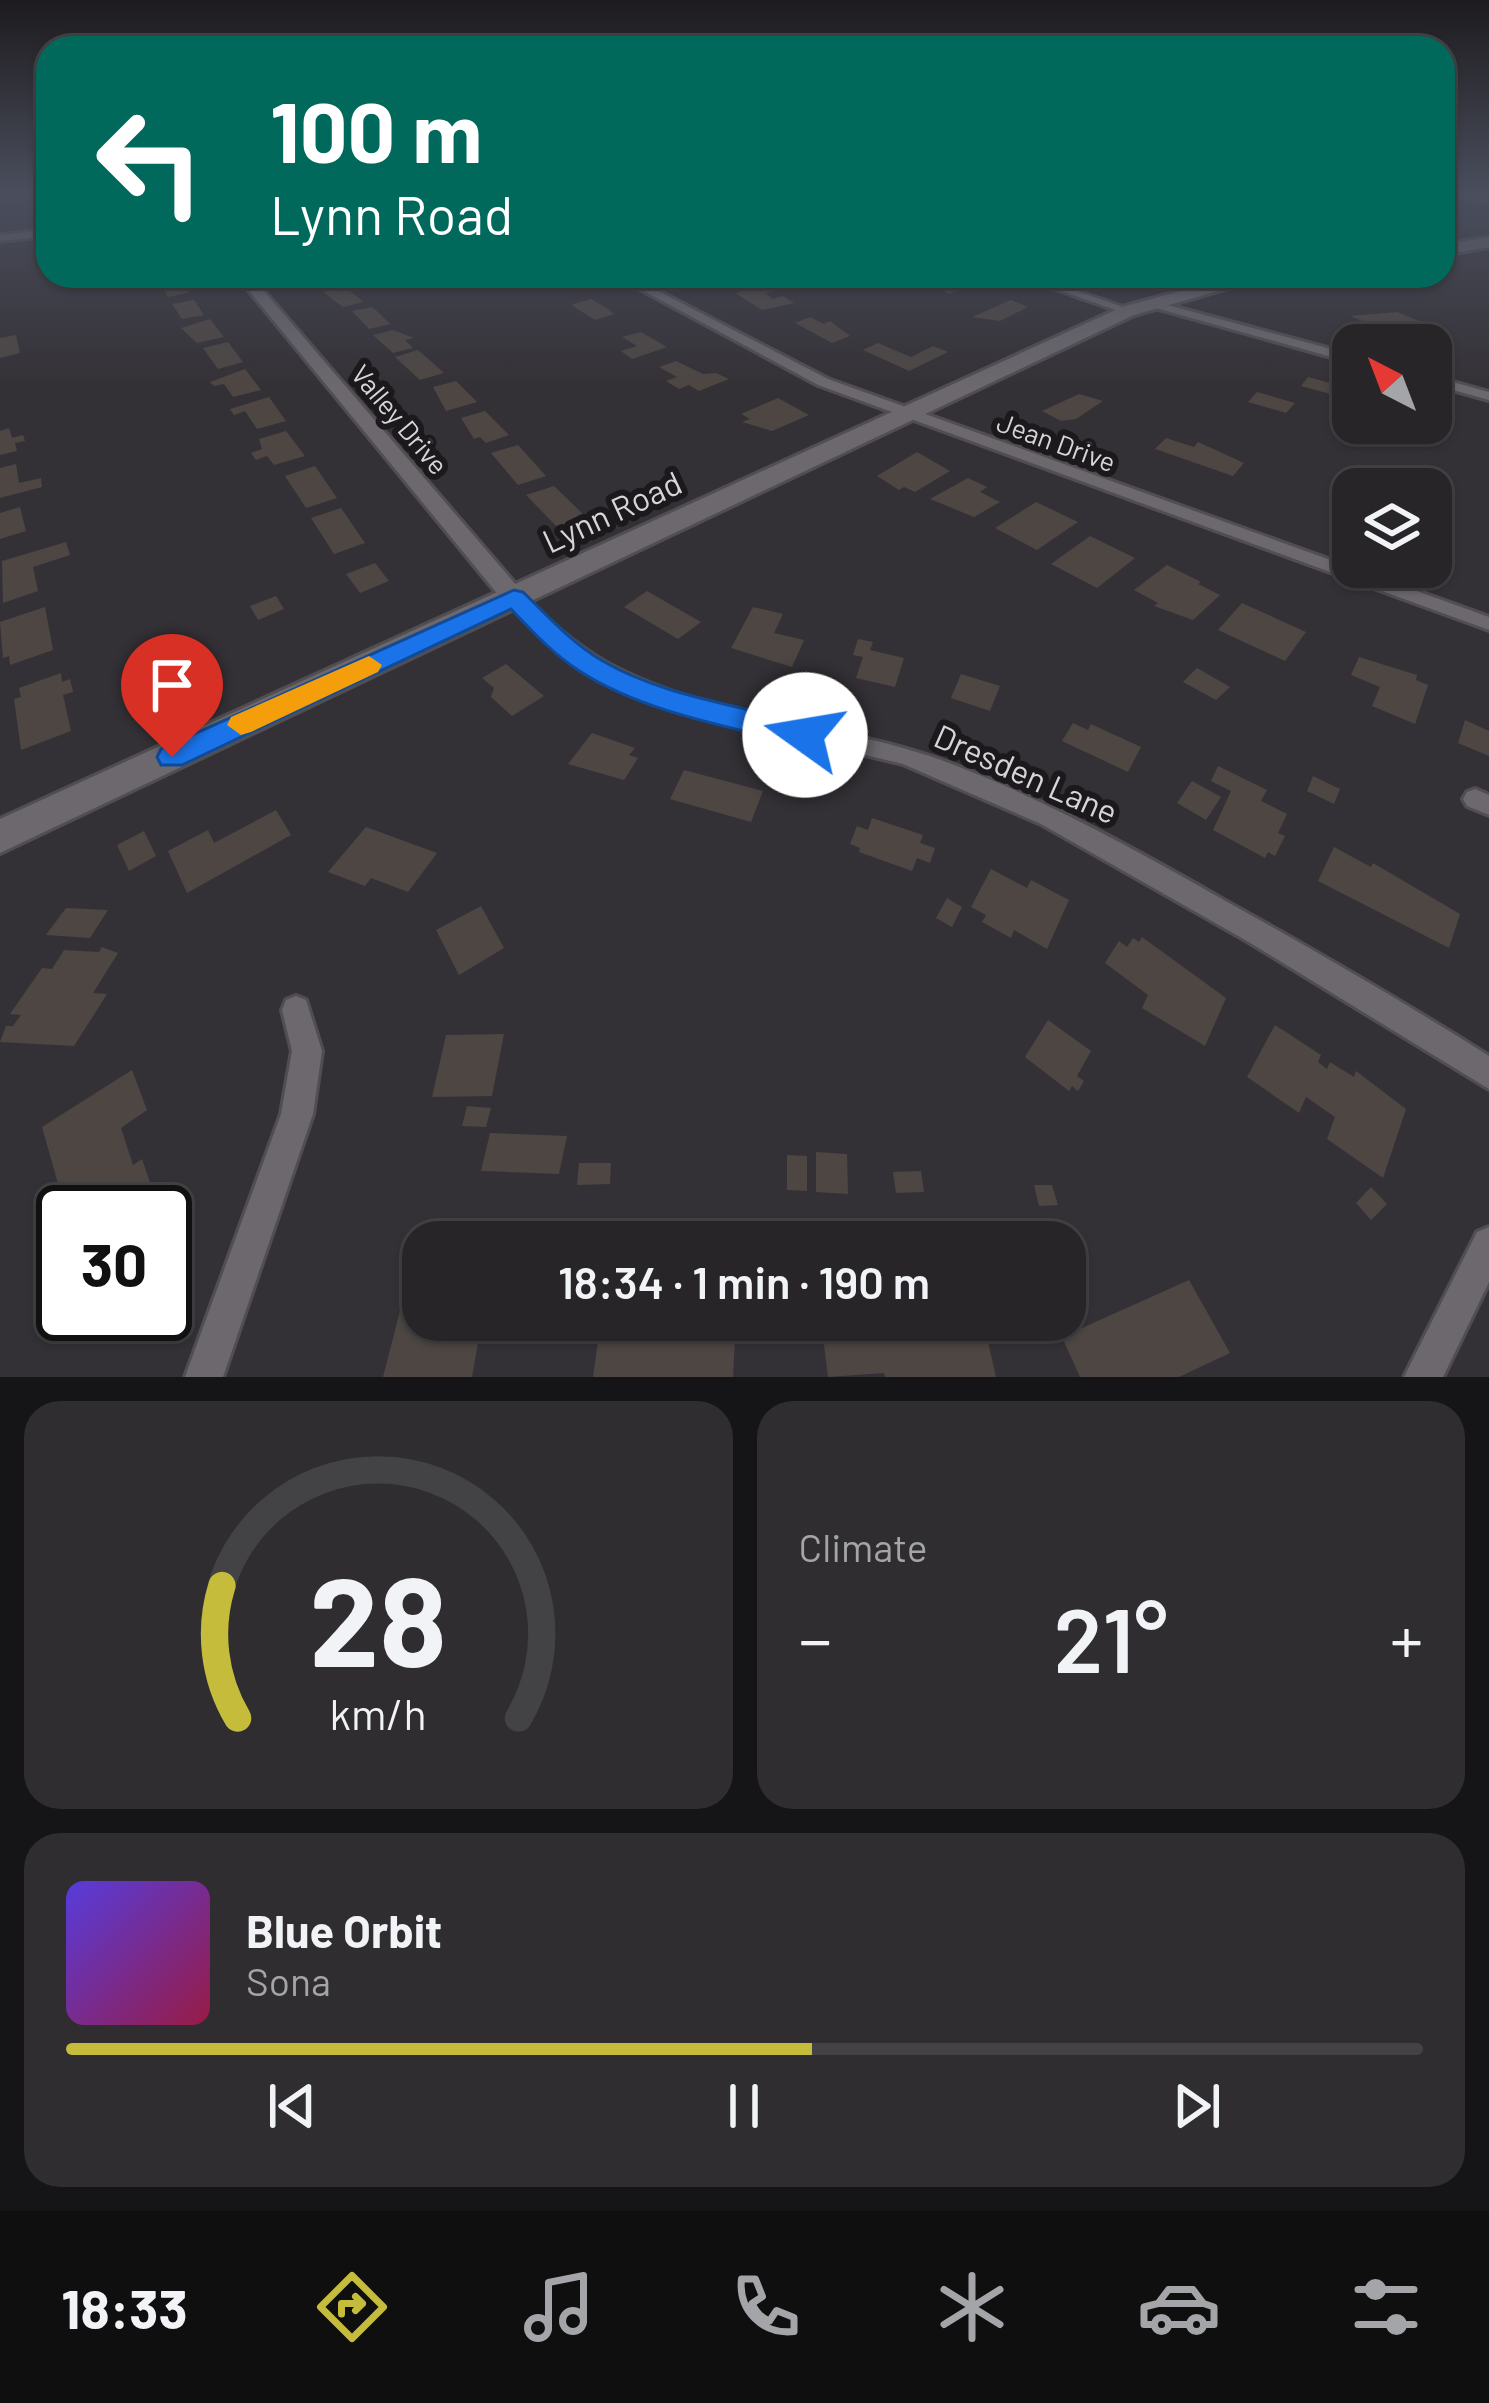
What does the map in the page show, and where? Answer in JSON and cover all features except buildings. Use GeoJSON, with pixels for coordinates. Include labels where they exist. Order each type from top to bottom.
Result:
{"type":"FeatureCollection","features":[{"type":"Feature","properties":{"kind":"main road","name":"Lynn Road"},"geometry":{"type":"LineString","coordinates":[[0,837],[1138,307],[1214,288]]}},
{"type":"Feature","properties":{"kind":"street","name":"Valley Drive"},"geometry":{"type":"LineString","coordinates":[[254,288],[514,598]]}},
{"type":"Feature","properties":{"kind":"street","name":"Jean Drive"},"geometry":{"type":"LineString","coordinates":[[644,288],[823,382],[1489,624]]}},
{"type":"Feature","properties":{"kind":"street"},"geometry":{"type":"LineString","coordinates":[[1068,288],[1332,354]]}},
{"type":"Feature","properties":{"kind":"street"},"geometry":{"type":"LineString","coordinates":[[1452,386],[1489,396]]}},
{"type":"Feature","properties":{"kind":"street","name":"Dresden Lane"},"geometry":{"type":"LineString","coordinates":[[514,598],[562,646],[594,668],[678,702],[772,728],[897,753],[1079,830],[1399,1015],[1489,1074]]}},
{"type":"Feature","properties":{"kind":"street"},"geometry":{"type":"LineString","coordinates":[[204,1377],[297,1114],[307,1052],[296,1010]]}},
{"type":"Feature","properties":{"kind":"street"},"geometry":{"type":"LineString","coordinates":[[1424,1377],[1489,1244]]}},
{"type":"Feature","properties":{"kind":"slow traffic"},"geometry":{"type":"LineString","coordinates":[[241,725],[369,665]]}},
{"type":"Feature","properties":{"kind":"route"},"geometry":{"type":"LineString","coordinates":[[172,757],[514,598],[562,646],[594,668],[678,702],[805,735]]}}]}
